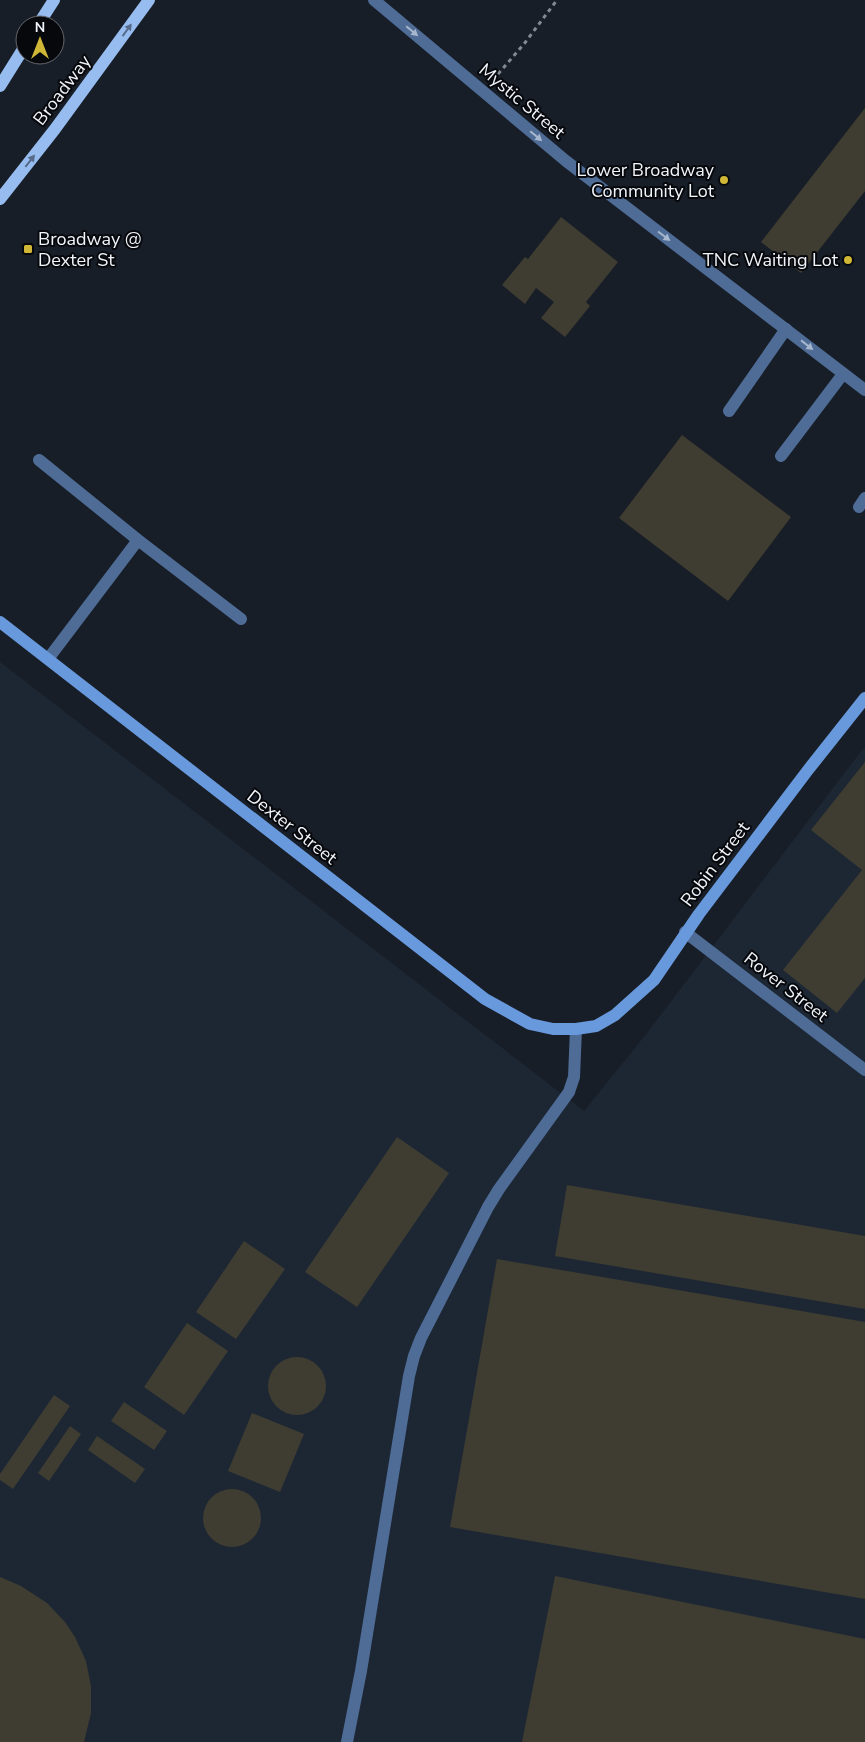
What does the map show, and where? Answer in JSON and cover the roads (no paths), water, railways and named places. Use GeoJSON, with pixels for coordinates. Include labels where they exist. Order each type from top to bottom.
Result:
{"type":"FeatureCollection","features":[{"type":"Feature","properties":{"kind":"main road"},"geometry":{"type":"LineString","coordinates":[[44,15],[54,0]]}},
{"type":"Feature","properties":{"kind":"main road","name":"Broadway"},"geometry":{"type":"LineString","coordinates":[[0,199],[55,129],[149,0]]}},
{"type":"Feature","properties":{"kind":"main road"},"geometry":{"type":"LineString","coordinates":[[0,86],[15,62]]}},
{"type":"Feature","properties":{"kind":"street","name":"Mystic Street"},"geometry":{"type":"LineString","coordinates":[[374,0],[566,161],[865,390]]}},
{"type":"Feature","properties":{"kind":"street"},"geometry":{"type":"LineString","coordinates":[[730,411],[786,329]]}},
{"type":"Feature","properties":{"kind":"street"},"geometry":{"type":"LineString","coordinates":[[781,456],[844,374]]}},
{"type":"Feature","properties":{"kind":"street"},"geometry":{"type":"LineString","coordinates":[[39,460],[138,540],[241,619]]}},
{"type":"Feature","properties":{"kind":"street"},"geometry":{"type":"LineString","coordinates":[[48,659],[138,540]]}},
{"type":"Feature","properties":{"kind":"street","name":"Dexter Street"},"geometry":{"type":"LineString","coordinates":[[0,622],[485,999],[530,1024],[576,1029]]}},
{"type":"Feature","properties":{"kind":"street","name":"Robin Street"},"geometry":{"type":"LineString","coordinates":[[576,1029],[596,1026],[615,1015],[654,980],[686,932],[808,770],[865,698]]}},
{"type":"Feature","properties":{"kind":"street","name":"Rover Street"},"geometry":{"type":"LineString","coordinates":[[686,932],[865,1070]]}},
{"type":"Feature","properties":{"kind":"street"},"geometry":{"type":"LineString","coordinates":[[347,1742],[361,1671],[409,1376],[414,1356],[421,1338],[488,1207],[569,1092],[574,1077],[576,1029]]}},
{"type":"Feature","properties":{"kind":"place","name":"Lower Broadway Community Lot"},"geometry":{"type":"Point","coordinates":[724,180]}},
{"type":"Feature","properties":{"kind":"place","name":"Broadway @ Dexter St"},"geometry":{"type":"Point","coordinates":[28,249]}},
{"type":"Feature","properties":{"kind":"place","name":"TNC Waiting Lot"},"geometry":{"type":"Point","coordinates":[848,260]}}]}
